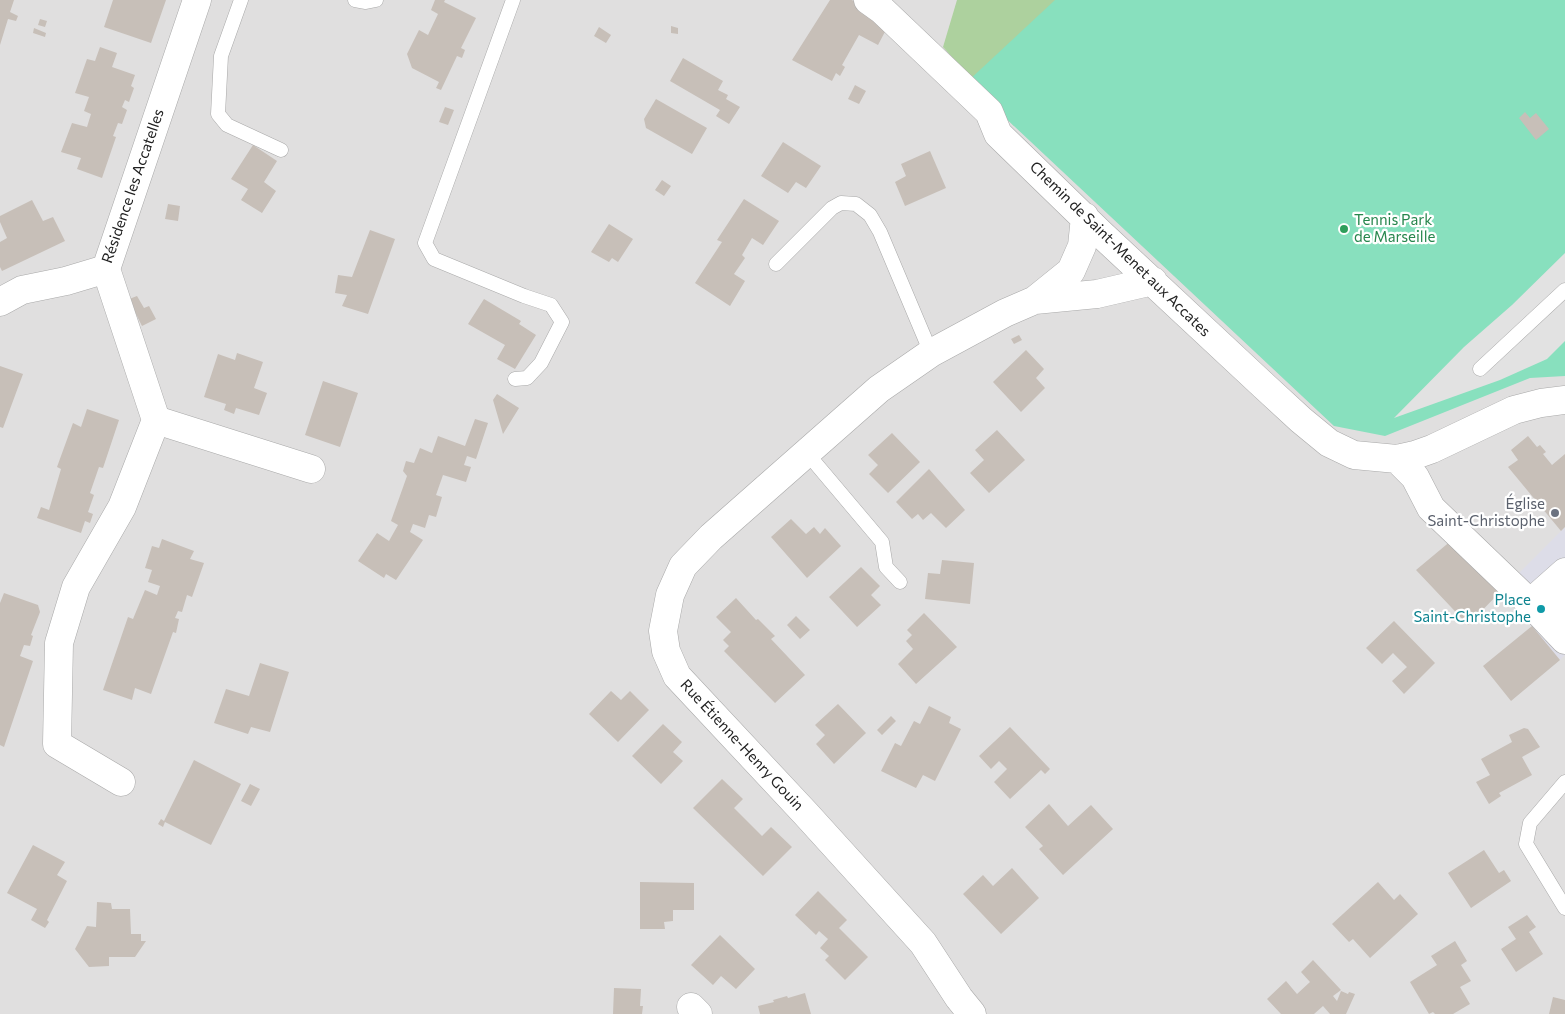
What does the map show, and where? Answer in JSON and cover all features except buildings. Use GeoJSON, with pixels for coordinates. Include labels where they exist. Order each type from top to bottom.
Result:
{"type":"FeatureCollection","features":[{"type":"Feature","properties":{"kind":"street","name":"Résidence les Accatelles"},"geometry":{"type":"LineString","coordinates":[[0,302],[22,290],[66,281],[106,269],[197,0]]}},
{"type":"Feature","properties":{"kind":"street","name":"Chemin de Saint-Menet aux Accates"},"geometry":{"type":"LineString","coordinates":[[868,0],[882,10],[990,112],[998,134],[1300,420],[1329,443],[1354,455],[1397,459],[1432,449],[1514,410],[1541,403],[1565,400]]}},
{"type":"Feature","properties":{"kind":"street","name":"Rue Étienne-Henry Gouin"},"geometry":{"type":"LineString","coordinates":[[972,1014],[958,998],[923,943],[677,676],[666,651],[663,632],[670,595],[683,566],[712,537],[879,389],[931,353],[1005,313],[1035,300],[1071,271],[1082,246],[1085,217]]}},
{"type":"Feature","properties":{"kind":"street"},"geometry":{"type":"LineString","coordinates":[[106,269],[156,420],[122,506],[76,587],[59,643],[57,744],[121,782]]}},
{"type":"Feature","properties":{"kind":"street","name":"Rue Étienne-Henry Gouin"},"geometry":{"type":"LineString","coordinates":[[1035,300],[1097,294],[1153,281]]}},
{"type":"Feature","properties":{"kind":"street"},"geometry":{"type":"LineString","coordinates":[[156,420],[311,470]]}},
{"type":"Feature","properties":{"kind":"street"},"geometry":{"type":"LineString","coordinates":[[1397,459],[1415,477],[1431,508],[1530,603],[1562,637]]}},
{"type":"Feature","properties":{"kind":"street"},"geometry":{"type":"LineString","coordinates":[[1530,603],[1565,572]]}},
{"type":"Feature","properties":{"kind":"street"},"geometry":{"type":"LineString","coordinates":[[1562,637],[1565,592]]}},
{"type":"Feature","properties":{"kind":"lane"},"geometry":{"type":"LineString","coordinates":[[241,0],[221,56],[218,114],[227,125],[281,150]]}},
{"type":"Feature","properties":{"kind":"lane"},"geometry":{"type":"LineString","coordinates":[[355,0],[366,2],[376,0]]}},
{"type":"Feature","properties":{"kind":"lane"},"geometry":{"type":"LineString","coordinates":[[512,0],[425,243],[434,259],[524,296],[551,305],[562,322],[542,363],[527,378],[515,379]]}},
{"type":"Feature","properties":{"kind":"lane"},"geometry":{"type":"LineString","coordinates":[[776,264],[832,208],[841,203],[856,204],[870,215],[880,232],[931,353]]}},
{"type":"Feature","properties":{"kind":"lane"},"geometry":{"type":"LineString","coordinates":[[1480,369],[1565,290]]}},
{"type":"Feature","properties":{"kind":"lane"},"geometry":{"type":"LineString","coordinates":[[806,452],[882,542],[886,566],[900,582]]}},
{"type":"Feature","properties":{"kind":"lane"},"geometry":{"type":"LineString","coordinates":[[1565,782],[1530,823],[1526,844],[1565,908]]}},
{"type":"Feature","properties":{"kind":"shaded area"},"geometry":{"type":"Polygon","coordinates":[[[0,0],[1565,0],[1565,1014],[0,1014],[0,0]]]}},
{"type":"Feature","properties":{"kind":"shaded area"},"geometry":{"type":"Polygon","coordinates":[[[1565,253],[1565,341],[1547,359],[1500,380],[1394,418],[1464,347],[1512,305],[1565,253]]]}},
{"type":"Feature","properties":{"kind":"shaded area","name":"Place Saint-Christophe"},"geometry":{"type":"Polygon","coordinates":[[[1565,527],[1565,655],[1560,660],[1501,591],[1565,527]]]}},
{"type":"Feature","properties":{"kind":"green space"},"geometry":{"type":"Polygon","coordinates":[[[957,0],[1129,0],[1014,126],[943,47],[957,0]]]}},
{"type":"Feature","properties":{"kind":"green space","name":"Tennis Park de Marseille"},"geometry":{"type":"Polygon","coordinates":[[[1055,0],[1565,0],[1565,376],[1530,378],[1385,436],[1334,426],[967,82],[1055,0]]]}},
{"type":"Feature","properties":{"kind":"place","name":"Tennis Park de Marseille"},"geometry":{"type":"Point","coordinates":[1344,229]}},
{"type":"Feature","properties":{"kind":"place","name":"Église Saint-Christophe"},"geometry":{"type":"Point","coordinates":[1555,513]}},
{"type":"Feature","properties":{"kind":"place","name":"Place Saint-Christophe"},"geometry":{"type":"Point","coordinates":[1541,609]}}]}
